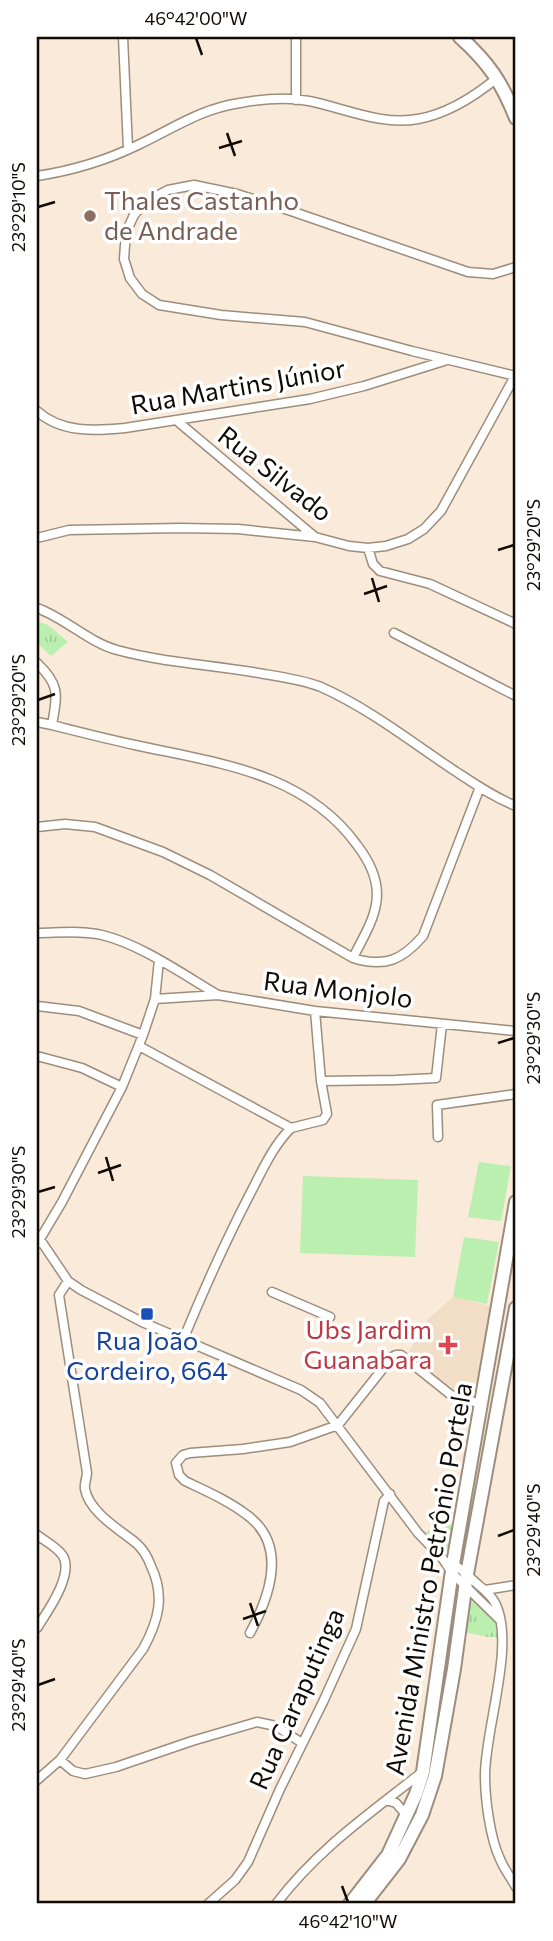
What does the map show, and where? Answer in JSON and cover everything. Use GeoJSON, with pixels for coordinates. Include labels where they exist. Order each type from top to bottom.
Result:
{"type":"FeatureCollection","features":[{"type":"Feature","properties":{"kind":"main road"},"geometry":{"type":"LineString","coordinates":[[460,37],[481,56],[498,78],[516,118]]}},
{"type":"Feature","properties":{"kind":"main road","name":"Avenida Ministro Petrônio Portela"},"geometry":{"type":"LineString","coordinates":[[350,1904],[388,1855],[407,1816],[423,1772],[450,1565],[516,1202]]}},
{"type":"Feature","properties":{"kind":"main road","name":"Avenida Ministro Petrônio Portela"},"geometry":{"type":"LineString","coordinates":[[363,1904],[399,1859],[422,1815],[435,1776],[516,1308]]}},
{"type":"Feature","properties":{"kind":"street"},"geometry":{"type":"LineString","coordinates":[[123,37],[128,149]]}},
{"type":"Feature","properties":{"kind":"street"},"geometry":{"type":"LineString","coordinates":[[296,37],[296,100]]}},
{"type":"Feature","properties":{"kind":"street"},"geometry":{"type":"LineString","coordinates":[[37,176],[89,163],[128,149],[183,120],[211,109],[238,103],[261,100],[307,101],[367,116],[409,121],[444,112],[498,78]]}},
{"type":"Feature","properties":{"kind":"street"},"geometry":{"type":"LineString","coordinates":[[516,267],[493,274],[468,272],[237,194],[194,185],[168,190],[149,200],[134,215],[125,245],[126,270],[130,278],[142,294],[159,305],[221,315],[305,322],[516,376]]}},
{"type":"Feature","properties":{"kind":"street","name":"Rua Martins Júnior"},"geometry":{"type":"LineString","coordinates":[[37,411],[68,428],[125,428],[310,399],[364,386],[447,360]]}},
{"type":"Feature","properties":{"kind":"street","name":"Rua Silvado"},"geometry":{"type":"LineString","coordinates":[[176,420],[315,537],[349,546],[386,546],[408,539],[424,529],[441,511],[516,376]]}},
{"type":"Feature","properties":{"kind":"street"},"geometry":{"type":"LineString","coordinates":[[37,538],[69,530],[180,528],[238,529],[315,537]]}},
{"type":"Feature","properties":{"kind":"street"},"geometry":{"type":"LineString","coordinates":[[368,548],[373,564],[380,571],[430,584],[516,624]]}},
{"type":"Feature","properties":{"kind":"street"},"geometry":{"type":"LineString","coordinates":[[37,608],[117,650],[318,686],[385,723],[480,787],[516,806]]}},
{"type":"Feature","properties":{"kind":"street"},"geometry":{"type":"LineString","coordinates":[[394,633],[516,696]]}},
{"type":"Feature","properties":{"kind":"street"},"geometry":{"type":"LineString","coordinates":[[37,663],[56,688],[52,725]]}},
{"type":"Feature","properties":{"kind":"street"},"geometry":{"type":"LineString","coordinates":[[37,722],[260,774],[279,782],[318,806],[348,833],[364,854],[376,885],[376,904],[369,926],[353,958]]}},
{"type":"Feature","properties":{"kind":"street"},"geometry":{"type":"LineString","coordinates":[[37,827],[65,824],[95,827],[163,852],[211,875],[353,958],[369,963],[385,962],[398,958],[423,936],[480,787]]}},
{"type":"Feature","properties":{"kind":"street"},"geometry":{"type":"LineString","coordinates":[[37,933],[83,932],[103,935],[159,960],[218,995]]}},
{"type":"Feature","properties":{"kind":"street"},"geometry":{"type":"LineString","coordinates":[[159,960],[155,999],[122,1087],[38,1240],[68,1281],[81,1290],[183,1340],[301,1390],[320,1403],[418,1533],[467,1580],[500,1620]]}},
{"type":"Feature","properties":{"kind":"street","name":"Rua Monjolo"},"geometry":{"type":"LineString","coordinates":[[155,999],[218,995],[315,1011],[516,1031]]}},
{"type":"Feature","properties":{"kind":"street"},"geometry":{"type":"LineString","coordinates":[[37,1006],[79,1011],[143,1035]]}},
{"type":"Feature","properties":{"kind":"street"},"geometry":{"type":"LineString","coordinates":[[183,1340],[221,1250],[272,1151],[291,1128],[323,1120],[327,1114],[321,1081],[315,1011]]}},
{"type":"Feature","properties":{"kind":"street"},"geometry":{"type":"LineString","coordinates":[[321,1081],[436,1078],[442,1024]]}},
{"type":"Feature","properties":{"kind":"street"},"geometry":{"type":"LineString","coordinates":[[139,1046],[291,1128]]}},
{"type":"Feature","properties":{"kind":"street"},"geometry":{"type":"LineString","coordinates":[[37,1056],[82,1068],[122,1087]]}},
{"type":"Feature","properties":{"kind":"street"},"geometry":{"type":"LineString","coordinates":[[438,1137],[437,1105],[516,1094]]}},
{"type":"Feature","properties":{"kind":"street"},"geometry":{"type":"LineString","coordinates":[[37,1780],[60,1760],[143,1648],[153,1630],[160,1597],[155,1575],[139,1546],[102,1516],[85,1488],[88,1473],[59,1295],[68,1281]]}},
{"type":"Feature","properties":{"kind":"street"},"geometry":{"type":"LineString","coordinates":[[272,1292],[330,1317]]}},
{"type":"Feature","properties":{"kind":"street"},"geometry":{"type":"LineString","coordinates":[[250,1633],[261,1613],[271,1581],[272,1559],[268,1541],[261,1528],[248,1515],[179,1475],[176,1463],[183,1455],[190,1452],[243,1449],[290,1442],[338,1425],[396,1354],[401,1355],[451,1395],[481,1404]]}},
{"type":"Feature","properties":{"kind":"street","name":"Rua Caraputinga"},"geometry":{"type":"LineString","coordinates":[[208,1904],[235,1880],[248,1862],[356,1629],[384,1501],[390,1494]]}},
{"type":"Feature","properties":{"kind":"street"},"geometry":{"type":"LineString","coordinates":[[37,1535],[61,1554],[66,1567],[61,1587],[37,1628]]}},
{"type":"Feature","properties":{"kind":"street"},"geometry":{"type":"LineString","coordinates":[[467,1580],[485,1590],[495,1603],[500,1620],[502,1655],[486,1743],[485,1777],[493,1840],[500,1861],[516,1887]]}},
{"type":"Feature","properties":{"kind":"street"},"geometry":{"type":"LineString","coordinates":[[485,1590],[516,1585]]}},
{"type":"Feature","properties":{"kind":"street"},"geometry":{"type":"LineString","coordinates":[[60,1760],[73,1771],[85,1774],[116,1767],[203,1737],[257,1722],[276,1726],[302,1743]]}},
{"type":"Feature","properties":{"kind":"street"},"geometry":{"type":"LineString","coordinates":[[276,1904],[312,1862],[346,1831],[423,1772]]}},
{"type":"Feature","properties":{"kind":"street"},"geometry":{"type":"LineString","coordinates":[[387,1800],[399,1805],[407,1816]]}},
{"type":"Feature","properties":{"kind":"shaded area","name":"Ubs Jardim Guanabara"},"geometry":{"type":"Polygon","coordinates":[[[453,1297],[491,1306],[473,1397],[452,1392],[407,1355],[426,1321],[453,1297]]]}},
{"type":"Feature","properties":{"kind":"green space"},"geometry":{"type":"Polygon","coordinates":[[[37,621],[48,625],[68,642],[51,656],[37,643],[37,621]]]}},
{"type":"Feature","properties":{"kind":"green space"},"geometry":{"type":"Polygon","coordinates":[[[479,1162],[511,1166],[501,1221],[468,1217],[479,1162]]]}},
{"type":"Feature","properties":{"kind":"green space"},"geometry":{"type":"Polygon","coordinates":[[[303,1176],[418,1180],[415,1257],[300,1253],[303,1176]]]}},
{"type":"Feature","properties":{"kind":"green space"},"geometry":{"type":"Polygon","coordinates":[[[464,1237],[499,1242],[487,1304],[453,1297],[464,1237]]]}},
{"type":"Feature","properties":{"kind":"green space"},"geometry":{"type":"Polygon","coordinates":[[[456,1523],[448,1551],[425,1532],[456,1523]]]}},
{"type":"Feature","properties":{"kind":"green space"},"geometry":{"type":"Polygon","coordinates":[[[466,1585],[497,1621],[502,1637],[459,1631],[466,1585]]]}},
{"type":"Feature","properties":{"kind":"place","name":"Thales Castanho de Andrade"},"geometry":{"type":"Point","coordinates":[90,216]}},
{"type":"Feature","properties":{"kind":"place","name":"Rua João Cordeiro, 664"},"geometry":{"type":"Point","coordinates":[147,1314]}},
{"type":"Feature","properties":{"kind":"place","name":"Ubs Jardim Guanabara"},"geometry":{"type":"Point","coordinates":[448,1345]}}]}
